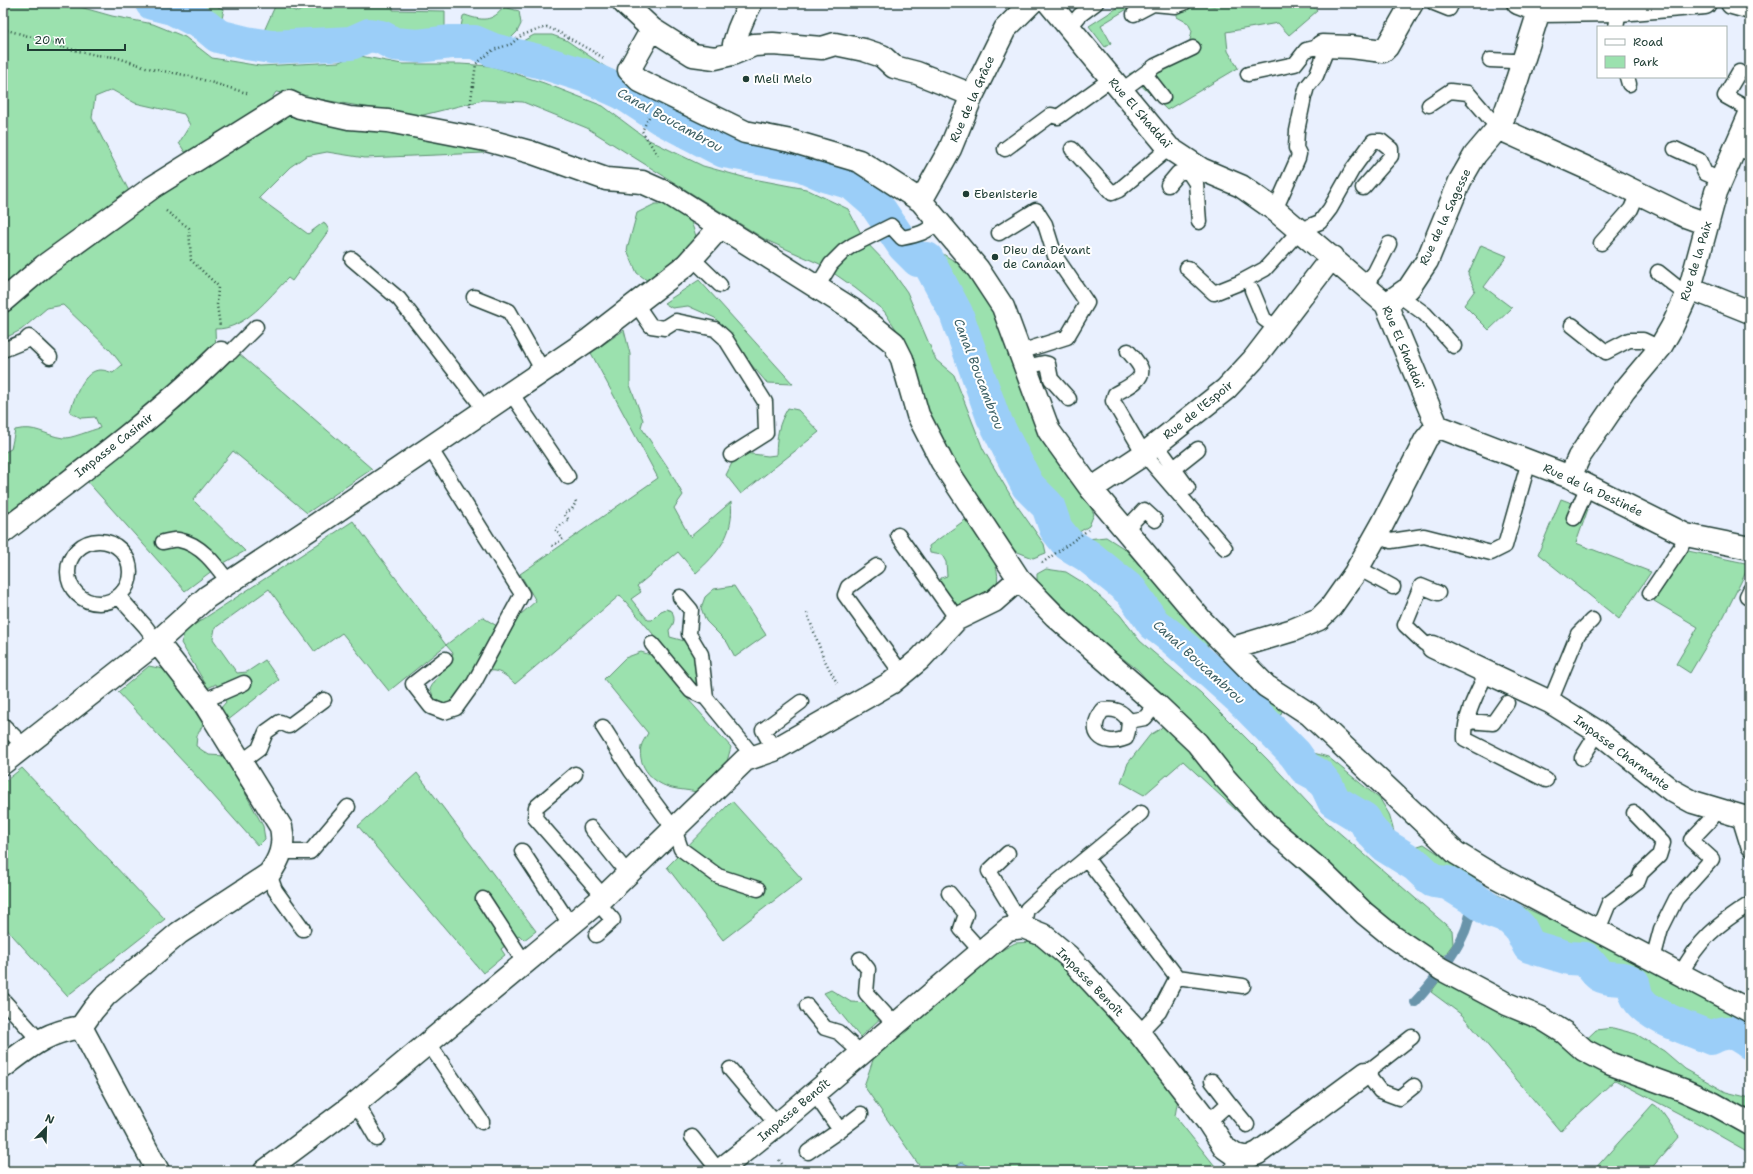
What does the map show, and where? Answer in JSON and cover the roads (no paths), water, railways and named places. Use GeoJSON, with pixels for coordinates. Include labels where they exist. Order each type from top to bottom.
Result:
{"type":"FeatureCollection","features":[{"type":"Feature","properties":{"kind":"street"},"geometry":{"type":"LineString","coordinates":[[624,3],[652,29],[693,55],[715,58],[732,54],[754,45],[773,44],[822,48],[835,44],[864,50],[882,56],[894,67],[955,88],[971,98]]}},
{"type":"Feature","properties":{"kind":"street"},"geometry":{"type":"LineString","coordinates":[[732,54],[734,41],[742,18],[751,3]]}},
{"type":"Feature","properties":{"kind":"street","name":"Rue de la Grâce"},"geometry":{"type":"LineString","coordinates":[[921,202],[950,149],[971,98],[1005,29],[1031,3]]}},
{"type":"Feature","properties":{"kind":"street","name":"Rue El Shaddaï"},"geometry":{"type":"LineString","coordinates":[[1049,3],[1169,148],[1190,167],[1241,186],[1300,230],[1364,285],[1392,300],[1437,426]]}},
{"type":"Feature","properties":{"kind":"street"},"geometry":{"type":"LineString","coordinates":[[1325,46],[1383,51],[1387,47],[1412,3]]}},
{"type":"Feature","properties":{"kind":"street"},"geometry":{"type":"LineString","coordinates":[[1518,3],[1539,11],[1617,18],[1705,3]]}},
{"type":"Feature","properties":{"kind":"street"},"geometry":{"type":"LineString","coordinates":[[1732,3],[1750,8]]}},
{"type":"Feature","properties":{"kind":"street","name":"Rue de la Sagesse"},"geometry":{"type":"LineString","coordinates":[[1392,300],[1409,288],[1427,261],[1460,181],[1475,155],[1498,128],[1504,116],[1539,11]]}},
{"type":"Feature","properties":{"kind":"street"},"geometry":{"type":"LineString","coordinates":[[652,29],[635,75],[745,132],[791,142],[859,161],[921,202],[978,269],[1003,307],[1049,431],[1091,489],[1202,621],[1266,686],[1309,714],[1456,854],[1494,876],[1750,1011]]}},
{"type":"Feature","properties":{"kind":"street"},"geometry":{"type":"LineString","coordinates":[[3,301],[44,266],[153,186],[289,102],[300,107],[349,118],[388,121],[486,140],[530,152],[606,179],[642,182],[669,194],[853,310],[894,343],[902,358],[918,415],[942,462],[982,525],[1020,579],[1054,616],[1156,704],[1197,743],[1223,776],[1267,825],[1392,936],[1441,969],[1507,1004],[1541,1018],[1564,1033],[1584,1050],[1611,1064],[1683,1090],[1708,1101],[1750,1124]]}},
{"type":"Feature","properties":{"kind":"street","name":"Rue de la Paix"},"geometry":{"type":"LineString","coordinates":[[1579,481],[1579,458],[1624,391],[1660,348],[1672,327],[1690,288],[1707,224],[1721,180],[1743,150],[1750,114]]}},
{"type":"Feature","properties":{"kind":"street"},"geometry":{"type":"LineString","coordinates":[[1498,128],[1590,169],[1685,216],[1707,224]]}},
{"type":"Feature","properties":{"kind":"street"},"geometry":{"type":"LineString","coordinates":[[3,763],[157,642],[207,597],[590,339],[692,258],[721,226]]}},
{"type":"Feature","properties":{"kind":"street","name":"Rue de l'Espoir"},"geometry":{"type":"LineString","coordinates":[[1091,489],[1150,449],[1226,389],[1253,360],[1332,257]]}},
{"type":"Feature","properties":{"kind":"street"},"geometry":{"type":"LineString","coordinates":[[1690,288],[1750,312]]}},
{"type":"Feature","properties":{"kind":"street","name":"Impasse Casimir"},"geometry":{"type":"LineString","coordinates":[[3,532],[139,427],[190,384],[221,353]]}},
{"type":"Feature","properties":{"kind":"street"},"geometry":{"type":"LineString","coordinates":[[1230,649],[1293,630],[1319,619],[1331,607],[1358,568],[1426,439],[1437,426]]}},
{"type":"Feature","properties":{"kind":"street","name":"Rue de la Destinée"},"geometry":{"type":"LineString","coordinates":[[1437,426],[1579,481],[1686,534],[1750,548]]}},
{"type":"Feature","properties":{"kind":"street"},"geometry":{"type":"LineString","coordinates":[[265,1171],[356,1103],[429,1044],[600,899],[628,874],[745,760],[774,750],[891,683],[920,659],[957,619],[994,601],[1020,579]]}},
{"type":"Feature","properties":{"kind":"street"},"geometry":{"type":"LineString","coordinates":[[3,1067],[39,1040],[61,1031],[81,1027],[106,995],[179,933],[269,874],[282,852],[284,839],[281,827],[203,701],[157,642]]}},
{"type":"Feature","properties":{"kind":"street","name":"Impasse Charmante"},"geometry":{"type":"LineString","coordinates":[[1433,647],[1550,702],[1598,732],[1671,790],[1693,802],[1745,818]]}},
{"type":"Feature","properties":{"kind":"street","name":"Impasse Benoît"},"geometry":{"type":"LineString","coordinates":[[719,1171],[777,1125],[1008,929],[1023,927],[1043,935],[1068,956],[1138,1033],[1208,1122],[1234,1163],[1258,1153],[1366,1073]]}},
{"type":"Feature","properties":{"kind":"street"},"geometry":{"type":"LineString","coordinates":[[81,1027],[158,1171]]}},
{"type":"Feature","properties":{"kind":"lane"},"geometry":{"type":"LineString","coordinates":[[1069,28],[1080,15],[1096,3]]}},
{"type":"Feature","properties":{"kind":"lane"},"geometry":{"type":"LineString","coordinates":[[1134,14],[1153,4],[1175,6],[1184,3]]}},
{"type":"Feature","properties":{"kind":"lane"},"geometry":{"type":"LineString","coordinates":[[1434,3],[1449,9],[1452,3]]}},
{"type":"Feature","properties":{"kind":"lane"},"geometry":{"type":"LineString","coordinates":[[1248,74],[1295,64],[1306,50],[1325,46],[1316,76],[1307,87],[1304,97],[1297,131],[1298,158],[1274,210]]}},
{"type":"Feature","properties":{"kind":"lane"},"geometry":{"type":"LineString","coordinates":[[1005,149],[1051,115],[1058,116],[1116,85],[1145,74],[1155,66],[1193,48]]}},
{"type":"Feature","properties":{"kind":"lane"},"geometry":{"type":"LineString","coordinates":[[1490,60],[1522,63]]}},
{"type":"Feature","properties":{"kind":"lane"},"geometry":{"type":"LineString","coordinates":[[1739,72],[1725,96],[1750,110]]}},
{"type":"Feature","properties":{"kind":"lane"},"geometry":{"type":"LineString","coordinates":[[1145,74],[1163,97]]}},
{"type":"Feature","properties":{"kind":"lane"},"geometry":{"type":"LineString","coordinates":[[1429,105],[1450,91],[1468,94],[1498,128]]}},
{"type":"Feature","properties":{"kind":"lane"},"geometry":{"type":"LineString","coordinates":[[1187,268],[1214,293],[1240,283],[1265,269],[1300,230],[1320,222],[1330,209],[1356,164],[1374,141],[1381,141],[1391,148],[1391,156],[1363,188]]}},
{"type":"Feature","properties":{"kind":"lane"},"geometry":{"type":"LineString","coordinates":[[1072,149],[1109,198],[1169,148]]}},
{"type":"Feature","properties":{"kind":"lane"},"geometry":{"type":"LineString","coordinates":[[1675,149],[1699,160],[1705,173],[1721,180]]}},
{"type":"Feature","properties":{"kind":"lane"},"geometry":{"type":"LineString","coordinates":[[1168,185],[1178,173],[1190,167],[1196,183],[1199,222]]}},
{"type":"Feature","properties":{"kind":"lane"},"geometry":{"type":"LineString","coordinates":[[1601,243],[1631,209],[1638,193]]}},
{"type":"Feature","properties":{"kind":"lane"},"geometry":{"type":"LineString","coordinates":[[999,233],[1036,210],[1045,224],[1056,256],[1087,303],[1067,337],[1023,359]]}},
{"type":"Feature","properties":{"kind":"lane"},"geometry":{"type":"LineString","coordinates":[[817,287],[831,264],[853,245],[890,226],[902,238],[917,235],[930,230],[938,222]]}},
{"type":"Feature","properties":{"kind":"lane"},"geometry":{"type":"LineString","coordinates":[[1364,285],[1374,272],[1389,244]]}},
{"type":"Feature","properties":{"kind":"lane"},"geometry":{"type":"LineString","coordinates":[[692,258],[720,285]]}},
{"type":"Feature","properties":{"kind":"lane"},"geometry":{"type":"LineString","coordinates":[[352,259],[399,299],[485,410]]}},
{"type":"Feature","properties":{"kind":"lane"},"geometry":{"type":"LineString","coordinates":[[1658,272],[1678,288],[1690,288]]}},
{"type":"Feature","properties":{"kind":"lane"},"geometry":{"type":"LineString","coordinates":[[1252,290],[1264,319],[1277,328]]}},
{"type":"Feature","properties":{"kind":"lane"},"geometry":{"type":"LineString","coordinates":[[474,297],[509,311],[542,371]]}},
{"type":"Feature","properties":{"kind":"lane"},"geometry":{"type":"LineString","coordinates":[[1392,300],[1425,314],[1454,346]]}},
{"type":"Feature","properties":{"kind":"lane"},"geometry":{"type":"LineString","coordinates":[[636,304],[650,326],[665,328],[676,321],[714,329],[725,338],[765,402],[766,433],[731,455]]}},
{"type":"Feature","properties":{"kind":"lane"},"geometry":{"type":"LineString","coordinates":[[1572,325],[1606,352],[1629,340],[1643,340],[1660,348]]}},
{"type":"Feature","properties":{"kind":"lane"},"geometry":{"type":"LineString","coordinates":[[221,353],[230,353],[256,327]]}},
{"type":"Feature","properties":{"kind":"lane"},"geometry":{"type":"LineString","coordinates":[[3,350],[25,341],[29,337],[50,357]]}},
{"type":"Feature","properties":{"kind":"lane"},"geometry":{"type":"LineString","coordinates":[[1128,351],[1140,368],[1141,373],[1136,381],[1115,394],[1113,402],[1225,548]]}},
{"type":"Feature","properties":{"kind":"lane"},"geometry":{"type":"LineString","coordinates":[[1023,359],[1048,364],[1051,379],[1069,399]]}},
{"type":"Feature","properties":{"kind":"lane"},"geometry":{"type":"LineString","coordinates":[[510,393],[568,477]]}},
{"type":"Feature","properties":{"kind":"lane"},"geometry":{"type":"LineString","coordinates":[[430,448],[522,594],[474,683],[456,708],[444,712],[432,707],[413,684],[445,659]]}},
{"type":"Feature","properties":{"kind":"lane"},"geometry":{"type":"LineString","coordinates":[[1150,449],[1174,468],[1188,488]]}},
{"type":"Feature","properties":{"kind":"lane"},"geometry":{"type":"LineString","coordinates":[[1174,468],[1198,449]]}},
{"type":"Feature","properties":{"kind":"lane"},"geometry":{"type":"LineString","coordinates":[[1376,535],[1391,541],[1424,536],[1491,553],[1505,546],[1529,461]]}},
{"type":"Feature","properties":{"kind":"lane"},"geometry":{"type":"LineString","coordinates":[[1574,518],[1579,481]]}},
{"type":"Feature","properties":{"kind":"lane"},"geometry":{"type":"LineString","coordinates":[[1125,530],[1144,510],[1155,520]]}},
{"type":"Feature","properties":{"kind":"lane"},"geometry":{"type":"LineString","coordinates":[[1650,593],[1681,547],[1686,534]]}},
{"type":"Feature","properties":{"kind":"lane"},"geometry":{"type":"LineString","coordinates":[[898,535],[957,619]]}},
{"type":"Feature","properties":{"kind":"lane"},"geometry":{"type":"LineString","coordinates":[[163,542],[177,539],[194,545],[217,567],[229,583]]}},
{"type":"Feature","properties":{"kind":"lane"},"geometry":{"type":"LineString","coordinates":[[104,541],[115,545],[124,553],[130,564],[130,576],[126,588],[118,597],[107,602],[96,603],[84,599],[74,591],[69,580],[68,568],[72,556],[80,547],[92,542],[104,541]]}},
{"type":"Feature","properties":{"kind":"lane"},"geometry":{"type":"LineString","coordinates":[[877,566],[848,587],[844,595],[902,674]]}},
{"type":"Feature","properties":{"kind":"lane"},"geometry":{"type":"LineString","coordinates":[[1358,568],[1393,587]]}},
{"type":"Feature","properties":{"kind":"lane"},"geometry":{"type":"LineString","coordinates":[[1433,647],[1424,643],[1405,625],[1421,586],[1438,593]]}},
{"type":"Feature","properties":{"kind":"lane"},"geometry":{"type":"LineString","coordinates":[[1750,590],[1747,596],[1750,598]]}},
{"type":"Feature","properties":{"kind":"lane"},"geometry":{"type":"LineString","coordinates":[[118,597],[145,626],[157,642]]}},
{"type":"Feature","properties":{"kind":"lane"},"geometry":{"type":"LineString","coordinates":[[680,597],[691,610],[689,634],[701,654],[706,698]]}},
{"type":"Feature","properties":{"kind":"lane"},"geometry":{"type":"LineString","coordinates":[[1550,702],[1578,634],[1592,620]]}},
{"type":"Feature","properties":{"kind":"lane"},"geometry":{"type":"LineString","coordinates":[[652,644],[691,691],[706,698],[754,757]]}},
{"type":"Feature","properties":{"kind":"lane"},"geometry":{"type":"LineString","coordinates":[[1487,672],[1474,698],[1465,730],[1465,739],[1546,780]]}},
{"type":"Feature","properties":{"kind":"lane"},"geometry":{"type":"LineString","coordinates":[[203,701],[244,683]]}},
{"type":"Feature","properties":{"kind":"lane"},"geometry":{"type":"LineString","coordinates":[[240,763],[259,749],[266,732],[280,722],[289,726],[324,700]]}},
{"type":"Feature","properties":{"kind":"lane"},"geometry":{"type":"LineString","coordinates":[[774,750],[763,730],[801,702]]}},
{"type":"Feature","properties":{"kind":"lane"},"geometry":{"type":"LineString","coordinates":[[1468,721],[1493,723],[1507,703]]}},
{"type":"Feature","properties":{"kind":"lane"},"geometry":{"type":"LineString","coordinates":[[1129,721],[1145,718],[1156,704]]}},
{"type":"Feature","properties":{"kind":"lane"},"geometry":{"type":"LineString","coordinates":[[3,725],[25,747]]}},
{"type":"Feature","properties":{"kind":"lane"},"geometry":{"type":"LineString","coordinates":[[603,727],[631,771],[674,828],[681,849],[718,876],[758,889]]}},
{"type":"Feature","properties":{"kind":"lane"},"geometry":{"type":"LineString","coordinates":[[1582,758],[1598,732]]}},
{"type":"Feature","properties":{"kind":"lane"},"geometry":{"type":"LineString","coordinates":[[575,774],[536,807],[535,818],[600,899],[613,920],[596,934]]}},
{"type":"Feature","properties":{"kind":"lane"},"geometry":{"type":"LineString","coordinates":[[282,852],[310,852],[348,807]]}},
{"type":"Feature","properties":{"kind":"lane"},"geometry":{"type":"LineString","coordinates":[[1653,959],[1661,929],[1676,898],[1712,859],[1692,840],[1712,818],[1714,808]]}},
{"type":"Feature","properties":{"kind":"lane"},"geometry":{"type":"LineString","coordinates":[[1023,927],[1027,910],[1050,888],[1141,813]]}},
{"type":"Feature","properties":{"kind":"lane"},"geometry":{"type":"LineString","coordinates":[[1598,930],[1609,903],[1638,881],[1641,873],[1659,856],[1662,843],[1634,813]]}},
{"type":"Feature","properties":{"kind":"lane"},"geometry":{"type":"LineString","coordinates":[[1745,818],[1748,846],[1750,849]]}},
{"type":"Feature","properties":{"kind":"lane"},"geometry":{"type":"LineString","coordinates":[[591,828],[628,874]]}},
{"type":"Feature","properties":{"kind":"lane"},"geometry":{"type":"LineString","coordinates":[[522,851],[570,924]]}},
{"type":"Feature","properties":{"kind":"lane"},"geometry":{"type":"LineString","coordinates":[[1008,853],[989,871],[1023,927]]}},
{"type":"Feature","properties":{"kind":"lane"},"geometry":{"type":"LineString","coordinates":[[1086,858],[1177,977],[1243,986]]}},
{"type":"Feature","properties":{"kind":"lane"},"geometry":{"type":"LineString","coordinates":[[269,874],[275,890],[302,929]]}},
{"type":"Feature","properties":{"kind":"lane"},"geometry":{"type":"LineString","coordinates":[[949,893],[966,914],[961,929],[981,951]]}},
{"type":"Feature","properties":{"kind":"lane"},"geometry":{"type":"LineString","coordinates":[[483,899],[524,962]]}},
{"type":"Feature","properties":{"kind":"lane"},"geometry":{"type":"LineString","coordinates":[[1681,974],[1689,957],[1716,926],[1750,904]]}},
{"type":"Feature","properties":{"kind":"lane"},"geometry":{"type":"LineString","coordinates":[[860,959],[868,969],[866,993],[895,1025]]}},
{"type":"Feature","properties":{"kind":"lane"},"geometry":{"type":"LineString","coordinates":[[1138,1033],[1159,1012],[1177,977]]}},
{"type":"Feature","properties":{"kind":"lane"},"geometry":{"type":"LineString","coordinates":[[3,1000],[39,1040]]}},
{"type":"Feature","properties":{"kind":"lane"},"geometry":{"type":"LineString","coordinates":[[807,1006],[825,1028],[838,1032],[861,1053]]}},
{"type":"Feature","properties":{"kind":"lane"},"geometry":{"type":"LineString","coordinates":[[1412,1037],[1366,1073],[1380,1091],[1399,1098],[1414,1086]]}},
{"type":"Feature","properties":{"kind":"lane"},"geometry":{"type":"LineString","coordinates":[[429,1044],[482,1122]]}},
{"type":"Feature","properties":{"kind":"lane"},"geometry":{"type":"LineString","coordinates":[[730,1069],[777,1125]]}},
{"type":"Feature","properties":{"kind":"lane"},"geometry":{"type":"LineString","coordinates":[[1212,1081],[1247,1125]]}},
{"type":"Feature","properties":{"kind":"lane"},"geometry":{"type":"LineString","coordinates":[[814,1093],[840,1130]]}},
{"type":"Feature","properties":{"kind":"lane"},"geometry":{"type":"LineString","coordinates":[[356,1103],[377,1139]]}},
{"type":"Feature","properties":{"kind":"lane"},"geometry":{"type":"LineString","coordinates":[[1208,1122],[1229,1103]]}},
{"type":"Feature","properties":{"kind":"lane"},"geometry":{"type":"LineString","coordinates":[[808,1152],[861,1114]]}},
{"type":"Feature","properties":{"kind":"lane"},"geometry":{"type":"LineString","coordinates":[[692,1137],[719,1171]]}},
{"type":"Feature","properties":{"kind":"water"},"geometry":{"type":"Polygon","coordinates":[[[962,1162],[978,1171],[950,1171],[962,1162]]]}},
{"type":"Feature","properties":{"kind":"waterway","name":"Canal Boucambrou"},"geometry":{"type":"LineString","coordinates":[[152,3],[172,8],[205,25],[218,36],[271,47],[351,43],[369,35],[381,37],[394,44],[418,46],[451,42],[474,42],[493,50],[542,62],[586,76],[623,93],[661,118],[724,151],[800,164],[825,175],[852,183],[875,203],[904,246],[918,260],[927,259],[956,313],[993,417],[1028,486],[1048,506],[1056,529],[1068,544],[1088,556],[1131,591],[1154,624],[1174,639],[1241,699],[1295,754],[1305,768],[1318,775],[1327,786],[1334,801],[1364,819],[1370,830],[1384,845],[1416,865],[1433,881],[1448,883],[1491,911],[1510,918],[1520,928],[1529,946],[1569,958],[1585,959],[1600,975],[1633,983],[1639,1000],[1652,1012],[1672,1022],[1711,1038],[1722,1033],[1732,1033],[1740,1036],[1750,1043]]}},
{"type":"Feature","properties":{"kind":"waterway"},"geometry":{"type":"LineString","coordinates":[[1415,1002],[1456,949],[1466,927],[1474,899]]}},
{"type":"Feature","properties":{"kind":"place","name":"Meli Melo"},"geometry":{"type":"Point","coordinates":[746,79]}},
{"type":"Feature","properties":{"kind":"place","name":"Ebenisterie"},"geometry":{"type":"Point","coordinates":[966,194]}},
{"type":"Feature","properties":{"kind":"place","name":"Dieu de Dévant de Canaan"},"geometry":{"type":"Point","coordinates":[995,257]}}]}
